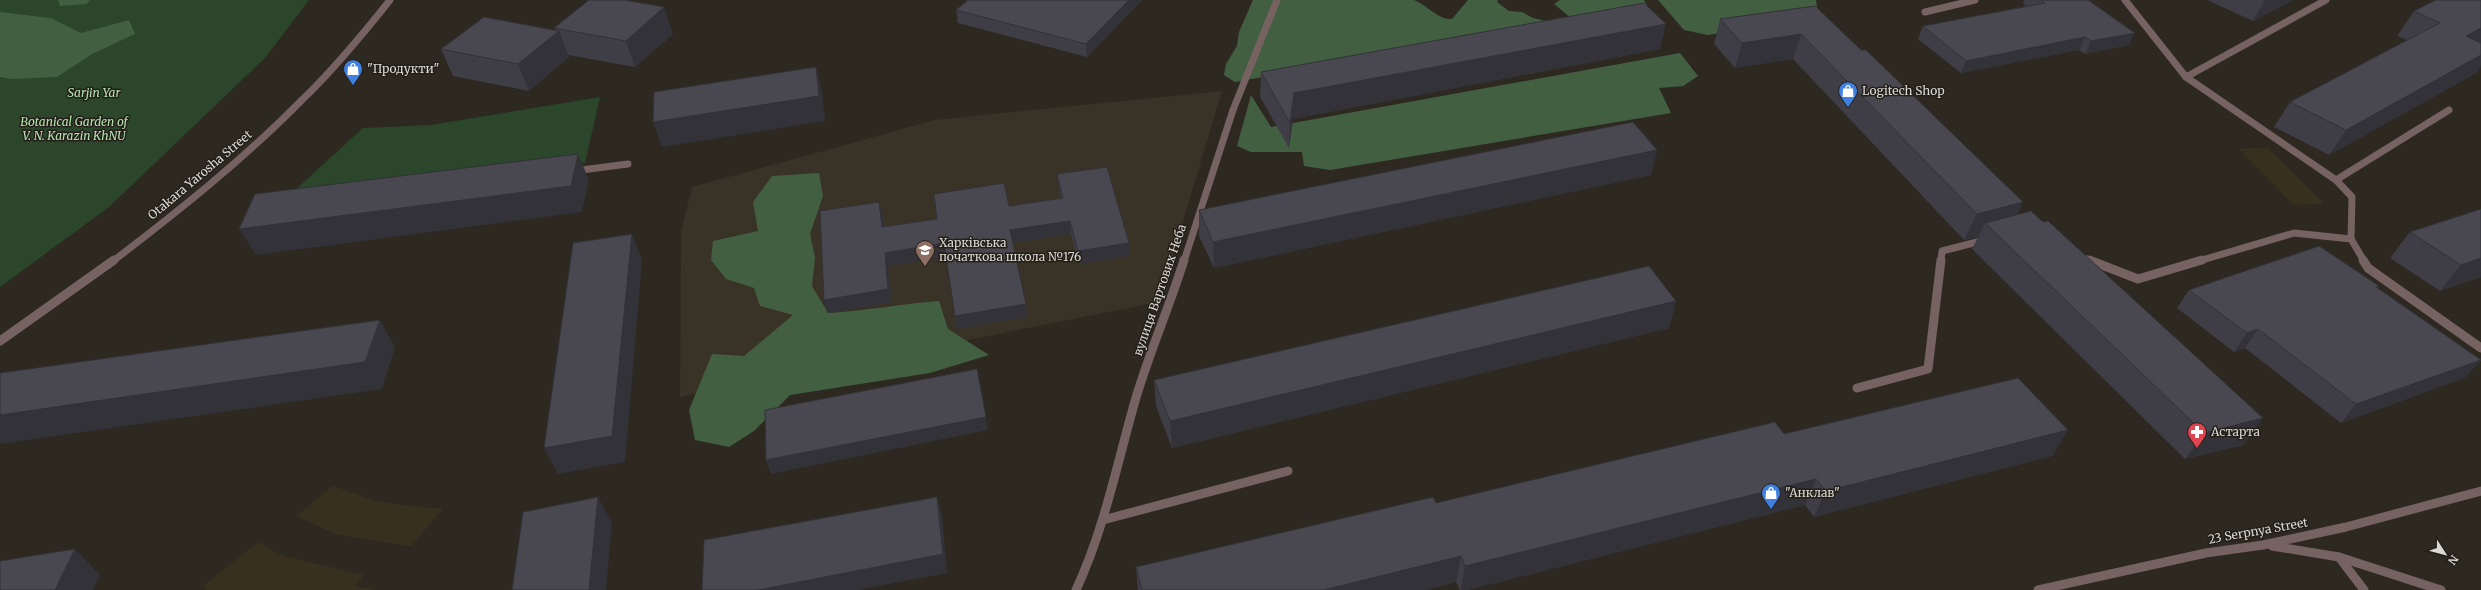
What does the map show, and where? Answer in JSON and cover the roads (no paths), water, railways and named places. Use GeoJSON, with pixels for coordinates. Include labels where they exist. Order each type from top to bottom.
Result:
{"type":"FeatureCollection","features":[{"type":"Feature","properties":{"kind":"street","name":"Otakara Yarosha Street"},"geometry":{"type":"LineString","coordinates":[[0,341],[54,304],[208,186],[292,110],[340,63],[390,0]]}},
{"type":"Feature","properties":{"kind":"street","name":"вулиця Вартових Неба"},"geometry":{"type":"LineString","coordinates":[[1076,590],[1086,569],[1103,520],[1116,466],[1143,374],[1170,307],[1233,110],[1277,0]]}},
{"type":"Feature","properties":{"kind":"street"},"geometry":{"type":"LineString","coordinates":[[1925,12],[1975,0]]}},
{"type":"Feature","properties":{"kind":"street"},"geometry":{"type":"LineString","coordinates":[[2125,0],[2186,77],[2336,180],[2352,197],[2351,239],[2368,268],[2481,348]]}},
{"type":"Feature","properties":{"kind":"street"},"geometry":{"type":"LineString","coordinates":[[2186,77],[2326,0]]}},
{"type":"Feature","properties":{"kind":"street"},"geometry":{"type":"LineString","coordinates":[[2336,180],[2449,110]]}},
{"type":"Feature","properties":{"kind":"street"},"geometry":{"type":"LineString","coordinates":[[565,172],[628,164]]}},
{"type":"Feature","properties":{"kind":"street"},"geometry":{"type":"LineString","coordinates":[[2073,254],[2138,279],[2294,233],[2351,239]]}},
{"type":"Feature","properties":{"kind":"street"},"geometry":{"type":"LineString","coordinates":[[1857,388],[1928,369],[1942,251],[1995,238]]}},
{"type":"Feature","properties":{"kind":"street"},"geometry":{"type":"LineString","coordinates":[[1103,520],[1288,471]]}},
{"type":"Feature","properties":{"kind":"street","name":"23 Serpnya Street"},"geometry":{"type":"LineString","coordinates":[[2038,590],[2206,553],[2263,545],[2400,514],[2481,491]]}},
{"type":"Feature","properties":{"kind":"street"},"geometry":{"type":"LineString","coordinates":[[2263,545],[2296,548],[2339,557],[2441,590]]}},
{"type":"Feature","properties":{"kind":"street"},"geometry":{"type":"LineString","coordinates":[[2339,557],[2364,590]]}},
{"type":"Feature","properties":{"kind":"place","name":"\"Продукти\""},"geometry":{"type":"Point","coordinates":[353,86]}},
{"type":"Feature","properties":{"kind":"place","name":"Logitech Shop"},"geometry":{"type":"Point","coordinates":[1848,108]}},
{"type":"Feature","properties":{"kind":"place","name":"Харківська початкова школа №176"},"geometry":{"type":"Point","coordinates":[925,267]}},
{"type":"Feature","properties":{"kind":"place","name":"Астарта"},"geometry":{"type":"Point","coordinates":[2197,449]}},
{"type":"Feature","properties":{"kind":"place","name":"\"Анклав\""},"geometry":{"type":"Point","coordinates":[1771,510]}},
{"type":"Feature","properties":{"kind":"park label","name":"Sarjin Yar"},"geometry":{"type":"Point","coordinates":[94,93]}},
{"type":"Feature","properties":{"kind":"park label","name":"Botanical Garden of V. N. Karazin KhNU"},"geometry":{"type":"Point","coordinates":[74,129]}}]}
